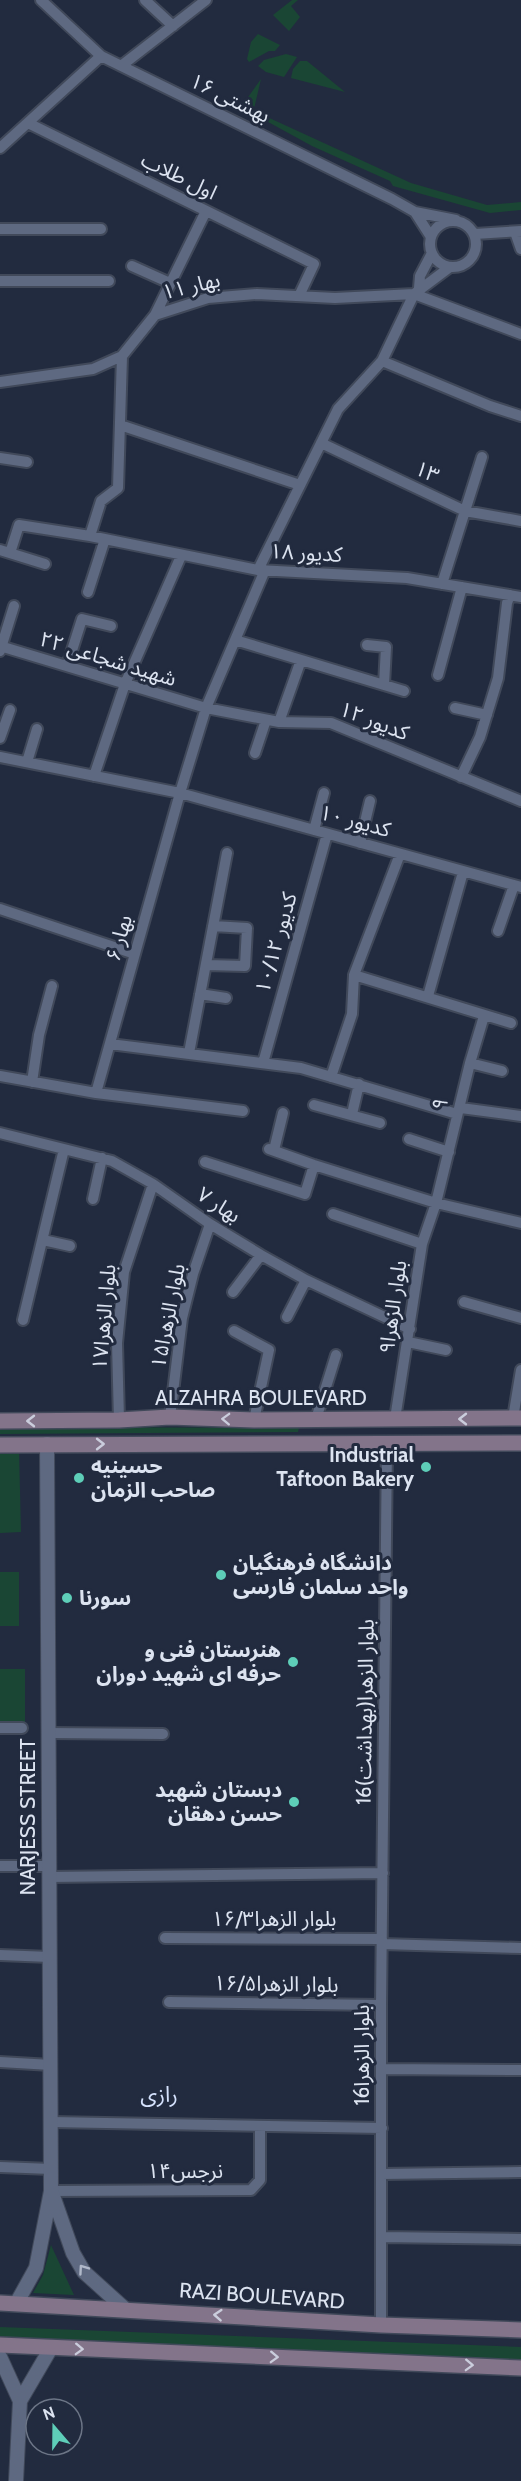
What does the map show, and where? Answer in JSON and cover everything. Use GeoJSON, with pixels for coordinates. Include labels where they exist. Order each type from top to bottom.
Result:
{"type":"FeatureCollection","features":[{"type":"Feature","properties":{"kind":"main road","name":"ALZAHRA BOULEVARD"},"geometry":{"type":"LineString","coordinates":[[0,1421],[170,1417],[254,1420],[517,1418]]}},
{"type":"Feature","properties":{"kind":"main road"},"geometry":{"type":"LineString","coordinates":[[301,1443],[310,1419]]}},
{"type":"Feature","properties":{"kind":"main road"},"geometry":{"type":"LineString","coordinates":[[0,1445],[521,1443]]}},
{"type":"Feature","properties":{"kind":"main road","name":"RAZI BOULEVARD"},"geometry":{"type":"LineString","coordinates":[[0,2303],[381,2325],[521,2330]]}},
{"type":"Feature","properties":{"kind":"main road"},"geometry":{"type":"LineString","coordinates":[[0,2345],[521,2368]]}},
{"type":"Feature","properties":{"kind":"street","name":"۱۶ بهشتی"},"geometry":{"type":"LineString","coordinates":[[41,0],[101,56],[415,212]]}},
{"type":"Feature","properties":{"kind":"street"},"geometry":{"type":"LineString","coordinates":[[145,0],[173,26]]}},
{"type":"Feature","properties":{"kind":"street"},"geometry":{"type":"LineString","coordinates":[[122,66],[206,0]]}},
{"type":"Feature","properties":{"kind":"street"},"geometry":{"type":"LineString","coordinates":[[0,148],[101,56]]}},
{"type":"Feature","properties":{"kind":"street","name":"اول طلاب"},"geometry":{"type":"LineString","coordinates":[[28,123],[314,264],[300,296]]}},
{"type":"Feature","properties":{"kind":"street"},"geometry":{"type":"LineString","coordinates":[[155,315],[206,211]]}},
{"type":"Feature","properties":{"kind":"street"},"geometry":{"type":"LineString","coordinates":[[415,212],[464,223],[475,234],[477,243],[472,258],[466,264],[450,267],[417,291]]}},
{"type":"Feature","properties":{"kind":"street"},"geometry":{"type":"LineString","coordinates":[[415,212],[431,237],[432,253],[436,260],[450,267]]}},
{"type":"Feature","properties":{"kind":"street"},"geometry":{"type":"LineString","coordinates":[[431,237],[440,224],[456,220]]}},
{"type":"Feature","properties":{"kind":"street"},"geometry":{"type":"LineString","coordinates":[[0,229],[101,229]]}},
{"type":"Feature","properties":{"kind":"street"},"geometry":{"type":"LineString","coordinates":[[475,234],[518,231],[521,249]]}},
{"type":"Feature","properties":{"kind":"street","name":"بهار ۶"},"geometry":{"type":"LineString","coordinates":[[96,1093],[206,708],[262,570],[300,485],[338,409],[382,361],[417,291],[420,276],[432,253]]}},
{"type":"Feature","properties":{"kind":"street"},"geometry":{"type":"LineString","coordinates":[[132,266],[170,283]]}},
{"type":"Feature","properties":{"kind":"street"},"geometry":{"type":"LineString","coordinates":[[0,281],[109,281]]}},
{"type":"Feature","properties":{"kind":"street"},"geometry":{"type":"LineString","coordinates":[[417,291],[521,334]]}},
{"type":"Feature","properties":{"kind":"street","name":"بهار ۱۱"},"geometry":{"type":"LineString","coordinates":[[0,382],[93,369],[122,356],[155,315],[208,298],[257,294],[335,298],[417,291]]}},
{"type":"Feature","properties":{"kind":"street"},"geometry":{"type":"LineString","coordinates":[[90,536],[101,501],[118,488],[122,356]]}},
{"type":"Feature","properties":{"kind":"street"},"geometry":{"type":"LineString","coordinates":[[382,361],[490,406],[521,416]]}},
{"type":"Feature","properties":{"kind":"street"},"geometry":{"type":"LineString","coordinates":[[120,425],[300,485]]}},
{"type":"Feature","properties":{"kind":"street","name":"۱۳"},"geometry":{"type":"LineString","coordinates":[[321,443],[465,511],[521,521]]}},
{"type":"Feature","properties":{"kind":"street"},"geometry":{"type":"LineString","coordinates":[[442,584],[482,457]]}},
{"type":"Feature","properties":{"kind":"street"},"geometry":{"type":"LineString","coordinates":[[0,458],[27,462]]}},
{"type":"Feature","properties":{"kind":"street","name":"کدیور ۱۸"},"geometry":{"type":"LineString","coordinates":[[5,551],[19,525],[90,536],[181,556],[262,570],[407,578],[515,596]]}},
{"type":"Feature","properties":{"kind":"street"},"geometry":{"type":"LineString","coordinates":[[88,592],[105,539]]}},
{"type":"Feature","properties":{"kind":"street"},"geometry":{"type":"LineString","coordinates":[[5,551],[45,564]]}},
{"type":"Feature","properties":{"kind":"street"},"geometry":{"type":"LineString","coordinates":[[94,776],[125,684],[181,556]]}},
{"type":"Feature","properties":{"kind":"street"},"geometry":{"type":"LineString","coordinates":[[438,675],[462,587]]}},
{"type":"Feature","properties":{"kind":"street"},"geometry":{"type":"LineString","coordinates":[[461,777],[480,737],[487,715],[498,678],[507,603],[515,596]]}},
{"type":"Feature","properties":{"kind":"street"},"geometry":{"type":"LineString","coordinates":[[1,648],[14,606]]}},
{"type":"Feature","properties":{"kind":"street"},"geometry":{"type":"LineString","coordinates":[[67,666],[82,619],[111,626]]}},
{"type":"Feature","properties":{"kind":"street"},"geometry":{"type":"LineString","coordinates":[[235,640],[404,691]]}},
{"type":"Feature","properties":{"kind":"street"},"geometry":{"type":"LineString","coordinates":[[367,645],[387,647],[384,685]]}},
{"type":"Feature","properties":{"kind":"street","name":"شهید شجاعی ۲۲"},"geometry":{"type":"LineString","coordinates":[[1,648],[206,708]]}},
{"type":"Feature","properties":{"kind":"street"},"geometry":{"type":"LineString","coordinates":[[279,722],[301,660]]}},
{"type":"Feature","properties":{"kind":"street","name":"کدیور ۱۲"},"geometry":{"type":"LineString","coordinates":[[206,708],[279,722],[331,723],[521,801]]}},
{"type":"Feature","properties":{"kind":"street"},"geometry":{"type":"LineString","coordinates":[[455,708],[487,715]]}},
{"type":"Feature","properties":{"kind":"street"},"geometry":{"type":"LineString","coordinates":[[0,738],[10,710]]}},
{"type":"Feature","properties":{"kind":"street"},"geometry":{"type":"LineString","coordinates":[[255,753],[266,720]]}},
{"type":"Feature","properties":{"kind":"street"},"geometry":{"type":"LineString","coordinates":[[27,762],[37,729]]}},
{"type":"Feature","properties":{"kind":"street","name":"کدیور ۱۰"},"geometry":{"type":"LineString","coordinates":[[0,757],[180,793],[517,886]]}},
{"type":"Feature","properties":{"kind":"street"},"geometry":{"type":"LineString","coordinates":[[314,830],[324,792]]}},
{"type":"Feature","properties":{"kind":"street"},"geometry":{"type":"LineString","coordinates":[[360,843],[370,801]]}},
{"type":"Feature","properties":{"kind":"street","name":"کدیور ۱۰/۱۲"},"geometry":{"type":"LineString","coordinates":[[263,1063],[327,834]]}},
{"type":"Feature","properties":{"kind":"street"},"geometry":{"type":"LineString","coordinates":[[189,1053],[227,853]]}},
{"type":"Feature","properties":{"kind":"street"},"geometry":{"type":"LineString","coordinates":[[331,1077],[352,1014],[354,975],[399,854]]}},
{"type":"Feature","properties":{"kind":"street"},"geometry":{"type":"LineString","coordinates":[[428,996],[464,872]]}},
{"type":"Feature","properties":{"kind":"street"},"geometry":{"type":"LineString","coordinates":[[498,931],[517,886]]}},
{"type":"Feature","properties":{"kind":"street"},"geometry":{"type":"LineString","coordinates":[[0,909],[135,954]]}},
{"type":"Feature","properties":{"kind":"street"},"geometry":{"type":"LineString","coordinates":[[206,965],[245,966],[247,928],[213,926]]}},
{"type":"Feature","properties":{"kind":"street"},"geometry":{"type":"LineString","coordinates":[[354,975],[511,1023]]}},
{"type":"Feature","properties":{"kind":"street"},"geometry":{"type":"LineString","coordinates":[[32,1082],[39,1035],[52,986]]}},
{"type":"Feature","properties":{"kind":"street"},"geometry":{"type":"LineString","coordinates":[[200,994],[226,998]]}},
{"type":"Feature","properties":{"kind":"street","name":"۹"},"geometry":{"type":"LineString","coordinates":[[436,1203],[470,1063],[484,1016]]}},
{"type":"Feature","properties":{"kind":"street"},"geometry":{"type":"LineString","coordinates":[[110,1044],[302,1068],[459,1111],[521,1116]]}},
{"type":"Feature","properties":{"kind":"street"},"geometry":{"type":"LineString","coordinates":[[470,1063],[502,1071]]}},
{"type":"Feature","properties":{"kind":"street"},"geometry":{"type":"LineString","coordinates":[[0,1076],[96,1093],[243,1111]]}},
{"type":"Feature","properties":{"kind":"street"},"geometry":{"type":"LineString","coordinates":[[352,1114],[359,1084]]}},
{"type":"Feature","properties":{"kind":"street"},"geometry":{"type":"LineString","coordinates":[[314,1105],[380,1123]]}},
{"type":"Feature","properties":{"kind":"street"},"geometry":{"type":"LineString","coordinates":[[283,1113],[272,1149],[314,1165],[436,1203],[521,1223]]}},
{"type":"Feature","properties":{"kind":"street","name":"بهار ۷"},"geometry":{"type":"LineString","coordinates":[[0,1133],[112,1161],[153,1184],[210,1224],[261,1255],[306,1280],[410,1329]]}},
{"type":"Feature","properties":{"kind":"street"},"geometry":{"type":"LineString","coordinates":[[409,1139],[449,1152]]}},
{"type":"Feature","properties":{"kind":"street"},"geometry":{"type":"LineString","coordinates":[[23,1320],[64,1149]]}},
{"type":"Feature","properties":{"kind":"street"},"geometry":{"type":"LineString","coordinates":[[93,1199],[102,1158]]}},
{"type":"Feature","properties":{"kind":"street"},"geometry":{"type":"LineString","coordinates":[[205,1162],[305,1194],[314,1165]]}},
{"type":"Feature","properties":{"kind":"street","name":"بلوار الزهرا۱۷"},"geometry":{"type":"LineString","coordinates":[[119,1420],[117,1343],[124,1272],[153,1184]]}},
{"type":"Feature","properties":{"kind":"street","name":"بلوار الزهرا۹"},"geometry":{"type":"LineString","coordinates":[[395,1419],[422,1244],[436,1203]]}},
{"type":"Feature","properties":{"kind":"street"},"geometry":{"type":"LineString","coordinates":[[333,1214],[422,1244]]}},
{"type":"Feature","properties":{"kind":"street","name":"بلوار الزهرا۱۵"},"geometry":{"type":"LineString","coordinates":[[170,1417],[182,1318],[210,1224]]}},
{"type":"Feature","properties":{"kind":"street"},"geometry":{"type":"LineString","coordinates":[[43,1240],[70,1245]]}},
{"type":"Feature","properties":{"kind":"street"},"geometry":{"type":"LineString","coordinates":[[233,1292],[261,1255]]}},
{"type":"Feature","properties":{"kind":"street"},"geometry":{"type":"LineString","coordinates":[[287,1317],[306,1280]]}},
{"type":"Feature","properties":{"kind":"street"},"geometry":{"type":"LineString","coordinates":[[464,1302],[521,1318]]}},
{"type":"Feature","properties":{"kind":"street"},"geometry":{"type":"LineString","coordinates":[[234,1331],[269,1350],[254,1420]]}},
{"type":"Feature","properties":{"kind":"street"},"geometry":{"type":"LineString","coordinates":[[408,1342],[446,1350]]}},
{"type":"Feature","properties":{"kind":"street"},"geometry":{"type":"LineString","coordinates":[[310,1419],[336,1355]]}},
{"type":"Feature","properties":{"kind":"street"},"geometry":{"type":"LineString","coordinates":[[517,1418],[521,1370]]}},
{"type":"Feature","properties":{"kind":"street","name":"16بلوار الزهرا(بهداشت)"},"geometry":{"type":"LineString","coordinates":[[383,1873],[387,1443]]}},
{"type":"Feature","properties":{"kind":"street","name":"NARJESS STREET"},"geometry":{"type":"LineString","coordinates":[[47,1444],[51,2191]]}},
{"type":"Feature","properties":{"kind":"street"},"geometry":{"type":"LineString","coordinates":[[0,1728],[22,1728]]}},
{"type":"Feature","properties":{"kind":"street"},"geometry":{"type":"LineString","coordinates":[[49,1733],[163,1734]]}},
{"type":"Feature","properties":{"kind":"street"},"geometry":{"type":"LineString","coordinates":[[0,1866],[49,1871],[212,1875],[383,1873]]}},
{"type":"Feature","properties":{"kind":"street","name":"16بلوار الزهرا"},"geometry":{"type":"LineString","coordinates":[[381,2325],[383,1873]]}},
{"type":"Feature","properties":{"kind":"street","name":"بلوار الزهرا۱۶/۳"},"geometry":{"type":"LineString","coordinates":[[165,1938],[382,1942],[521,1948]]}},
{"type":"Feature","properties":{"kind":"street"},"geometry":{"type":"LineString","coordinates":[[0,1955],[50,1957]]}},
{"type":"Feature","properties":{"kind":"street","name":"بلوار الزهرا۱۶/۵"},"geometry":{"type":"LineString","coordinates":[[170,2002],[381,2005]]}},
{"type":"Feature","properties":{"kind":"street"},"geometry":{"type":"LineString","coordinates":[[0,2062],[51,2065]]}},
{"type":"Feature","properties":{"kind":"street"},"geometry":{"type":"LineString","coordinates":[[382,2069],[521,2070]]}},
{"type":"Feature","properties":{"kind":"street"},"geometry":{"type":"LineString","coordinates":[[51,2122],[381,2128]]}},
{"type":"Feature","properties":{"kind":"street","name":"نرجس۱۴"},"geometry":{"type":"LineString","coordinates":[[51,2191],[251,2190],[260,2180],[260,2126]]}},
{"type":"Feature","properties":{"kind":"street"},"geometry":{"type":"LineString","coordinates":[[0,2167],[51,2169]]}},
{"type":"Feature","properties":{"kind":"street"},"geometry":{"type":"LineString","coordinates":[[381,2174],[521,2172]]}},
{"type":"Feature","properties":{"kind":"street"},"geometry":{"type":"LineString","coordinates":[[16,2304],[36,2268],[51,2191]]}},
{"type":"Feature","properties":{"kind":"street"},"geometry":{"type":"LineString","coordinates":[[51,2191],[73,2253],[84,2272],[125,2309]]}},
{"type":"Feature","properties":{"kind":"street"},"geometry":{"type":"LineString","coordinates":[[381,2237],[521,2239]]}},
{"type":"Feature","properties":{"kind":"street"},"geometry":{"type":"LineString","coordinates":[[20,2401],[51,2348]]}},
{"type":"Feature","properties":{"kind":"street"},"geometry":{"type":"LineString","coordinates":[[0,2357],[20,2401],[16,2481]]}},
{"type":"Feature","properties":{"kind":"green space"},"geometry":{"type":"Polygon","coordinates":[[[292,0],[298,0],[291,6],[300,17],[289,31],[273,15],[292,0]]]}},
{"type":"Feature","properties":{"kind":"green space"},"geometry":{"type":"Polygon","coordinates":[[[258,34],[280,45],[275,51],[269,51],[249,62],[247,59],[251,42],[258,34]]]}},
{"type":"Feature","properties":{"kind":"green space"},"geometry":{"type":"Polygon","coordinates":[[[286,54],[297,57],[284,77],[266,72],[258,66],[264,60],[286,54]]]}},
{"type":"Feature","properties":{"kind":"green space"},"geometry":{"type":"Polygon","coordinates":[[[300,61],[307,61],[345,92],[291,78],[293,69],[300,61]]]}},
{"type":"Feature","properties":{"kind":"green space"},"geometry":{"type":"Polygon","coordinates":[[[261,79],[254,109],[265,116],[411,183],[487,205],[521,202],[521,210],[490,213],[393,186],[390,181],[312,146],[241,107],[261,79]]]}},
{"type":"Feature","properties":{"kind":"green space"},"geometry":{"type":"Polygon","coordinates":[[[0,1427],[299,1428],[298,1432],[0,1434],[0,1427]]]}},
{"type":"Feature","properties":{"kind":"green space"},"geometry":{"type":"Polygon","coordinates":[[[19,1449],[21,1532],[0,1533],[0,1450],[19,1449]]]}},
{"type":"Feature","properties":{"kind":"green space"},"geometry":{"type":"Polygon","coordinates":[[[0,1572],[19,1572],[19,1626],[0,1626],[0,1572]]]}},
{"type":"Feature","properties":{"kind":"green space"},"geometry":{"type":"Polygon","coordinates":[[[0,1669],[25,1669],[25,1723],[0,1723],[0,1669]]]}},
{"type":"Feature","properties":{"kind":"green space"},"geometry":{"type":"Polygon","coordinates":[[[51,2245],[74,2295],[33,2293],[43,2275],[51,2245]]]}},
{"type":"Feature","properties":{"kind":"green space"},"geometry":{"type":"Polygon","coordinates":[[[0,2327],[521,2347],[521,2361],[0,2338],[0,2327]]]}},
{"type":"Feature","properties":{"kind":"place","name":"Industrial Taftoon Bakery"},"geometry":{"type":"Point","coordinates":[426,1467]}},
{"type":"Feature","properties":{"kind":"place","name":"حسینیه صاحب الزمان"},"geometry":{"type":"Point","coordinates":[79,1478]}},
{"type":"Feature","properties":{"kind":"place","name":"دانشگاه فرهنگیان واحد سلمان فارسی"},"geometry":{"type":"Point","coordinates":[221,1575]}},
{"type":"Feature","properties":{"kind":"place","name":"سورنا"},"geometry":{"type":"Point","coordinates":[67,1598]}},
{"type":"Feature","properties":{"kind":"place","name":"هنرستان فنی و حرفه ای شهید دوران"},"geometry":{"type":"Point","coordinates":[293,1662]}},
{"type":"Feature","properties":{"kind":"place","name":"دبستان شهید حسن دهقان"},"geometry":{"type":"Point","coordinates":[294,1802]}},
{"type":"Feature","properties":{"kind":"district","name":"رازی"},"geometry":{"type":"Point","coordinates":[159,2094]}}]}
